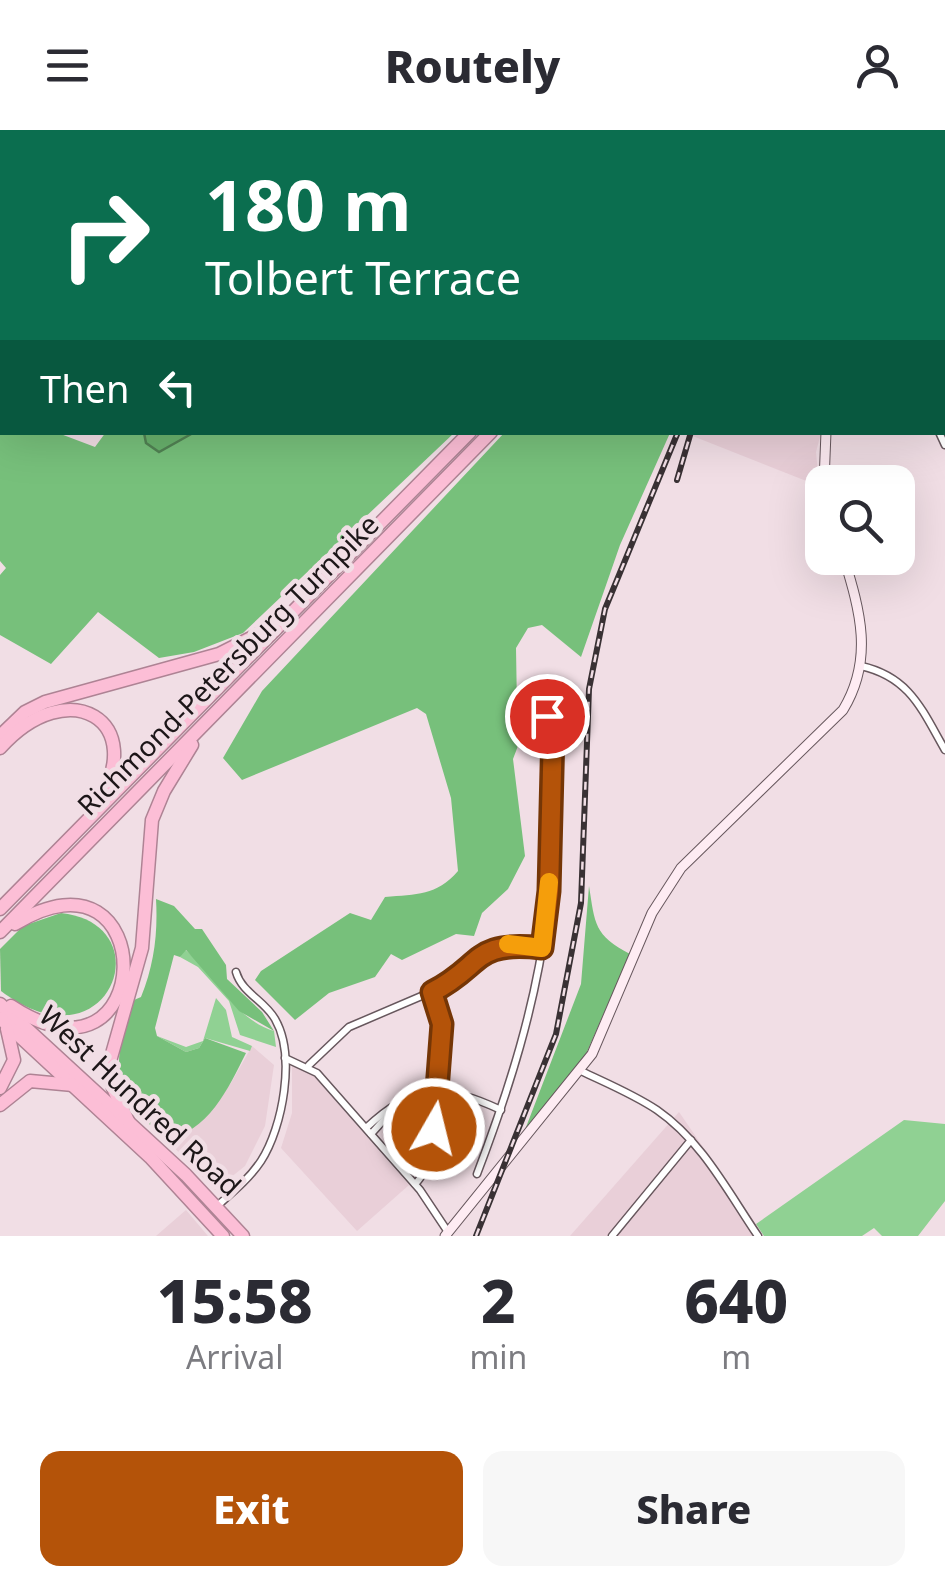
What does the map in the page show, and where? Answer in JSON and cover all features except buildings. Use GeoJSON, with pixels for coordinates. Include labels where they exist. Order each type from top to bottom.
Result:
{"type":"FeatureCollection","features":[{"type":"Feature","properties":{"kind":"highway","name":"Richmond-Petersburg Turnpike"},"geometry":{"type":"LineString","coordinates":[[0,908],[467,435]]}},
{"type":"Feature","properties":{"kind":"highway","name":"Richmond-Petersburg Turnpike"},"geometry":{"type":"LineString","coordinates":[[0,933],[488,435]]}},
{"type":"Feature","properties":{"kind":"highway"},"geometry":{"type":"LineString","coordinates":[[0,736],[25,712],[45,702],[220,654],[251,640],[291,614]]}},
{"type":"Feature","properties":{"kind":"highway"},"geometry":{"type":"LineString","coordinates":[[0,748],[24,724],[52,710],[77,709],[98,721],[111,738],[114,762],[106,791],[84,824]]}},
{"type":"Feature","properties":{"kind":"highway"},"geometry":{"type":"LineString","coordinates":[[129,1123],[113,1088],[110,1060],[142,948],[149,835],[164,791],[198,730]]}},
{"type":"Feature","properties":{"kind":"highway"},"geometry":{"type":"LineString","coordinates":[[0,933],[40,910],[77,906],[111,927],[121,944],[126,967],[112,1005],[100,1017],[76,1027],[41,1022],[0,1001]]}},
{"type":"Feature","properties":{"kind":"highway","name":"West Hundred Road"},"geometry":{"type":"LineString","coordinates":[[0,1001],[218,1206],[243,1236]]}},
{"type":"Feature","properties":{"kind":"highway"},"geometry":{"type":"LineString","coordinates":[[0,1088],[14,1060],[2,1020]]}},
{"type":"Feature","properties":{"kind":"highway","name":"West Hundred Road"},"geometry":{"type":"LineString","coordinates":[[2,1020],[194,1202],[223,1236]]}},
{"type":"Feature","properties":{"kind":"highway"},"geometry":{"type":"LineString","coordinates":[[0,1105],[30,1081],[74,1085]]}},
{"type":"Feature","properties":{"kind":"highway"},"geometry":{"type":"LineString","coordinates":[[194,1202],[218,1206]]}},
{"type":"Feature","properties":{"kind":"highway"},"geometry":{"type":"LineString","coordinates":[[208,1218],[231,1222]]}},
{"type":"Feature","properties":{"kind":"street"},"geometry":{"type":"LineString","coordinates":[[825,465],[826,435]]}},
{"type":"Feature","properties":{"kind":"street"},"geometry":{"type":"LineString","coordinates":[[284,1058],[309,1066],[415,1184],[446,1234],[581,1071],[612,1016],[643,934],[670,882],[717,830],[828,730],[849,700],[860,666],[862,618],[849,575]]}},
{"type":"Feature","properties":{"kind":"street"},"geometry":{"type":"LineString","coordinates":[[860,666],[888,675],[912,693],[945,750]]}},
{"type":"Feature","properties":{"kind":"street"},"geometry":{"type":"LineString","coordinates":[[478,1174],[502,1110],[542,948],[549,891],[553,730],[547,716]]}},
{"type":"Feature","properties":{"kind":"street"},"geometry":{"type":"LineString","coordinates":[[309,1066],[349,1027],[432,992],[490,949],[505,944],[542,948]]}},
{"type":"Feature","properties":{"kind":"street"},"geometry":{"type":"LineString","coordinates":[[218,1206],[250,1175],[269,1146],[280,1108],[284,1058],[277,1022],[243,988],[236,972]]}},
{"type":"Feature","properties":{"kind":"street"},"geometry":{"type":"LineString","coordinates":[[415,1184],[428,1167],[440,1091],[442,1017],[432,992]]}},
{"type":"Feature","properties":{"kind":"street"},"geometry":{"type":"LineString","coordinates":[[581,1071],[654,1108],[691,1140],[758,1236]]}},
{"type":"Feature","properties":{"kind":"street"},"geometry":{"type":"LineString","coordinates":[[368,1131],[401,1100],[428,1090],[502,1110]]}},
{"type":"Feature","properties":{"kind":"street"},"geometry":{"type":"LineString","coordinates":[[612,1236],[691,1140]]}},
{"type":"Feature","properties":{"kind":"shaded area"},"geometry":{"type":"Polygon","coordinates":[[[0,435],[63,435],[95,447],[104,435],[452,435],[243,633],[194,652],[159,658],[98,612],[51,664],[0,635],[0,575],[6,568],[0,561],[0,435]]]}},
{"type":"Feature","properties":{"kind":"shaded area"},"geometry":{"type":"Polygon","coordinates":[[[145,435],[189,435],[159,452],[146,443],[145,435]]]}},
{"type":"Feature","properties":{"kind":"shaded area"},"geometry":{"type":"Polygon","coordinates":[[[502,435],[669,435],[620,545],[581,657],[542,625],[528,628],[516,648],[517,708],[524,730],[513,759],[525,856],[508,889],[482,913],[474,936],[456,934],[402,960],[391,954],[375,977],[329,993],[295,1020],[255,980],[261,971],[350,913],[371,920],[385,897],[425,892],[450,879],[458,871],[451,798],[426,714],[417,708],[242,780],[223,758],[262,691],[502,435]]]}},
{"type":"Feature","properties":{"kind":"shaded area"},"geometry":{"type":"Polygon","coordinates":[[[690,435],[820,435],[817,465],[805,465],[805,480],[690,435]]]}},
{"type":"Feature","properties":{"kind":"shaded area"},"geometry":{"type":"Polygon","coordinates":[[[589,886],[598,927],[609,941],[630,954],[586,1054],[523,1135],[581,984],[589,886]]]}},
{"type":"Feature","properties":{"kind":"shaded area"},"geometry":{"type":"Polygon","coordinates":[[[156,899],[174,906],[195,929],[202,929],[226,965],[227,979],[262,1012],[274,1031],[239,1011],[186,950],[180,957],[174,955],[155,1028],[157,1036],[186,1052],[199,1048],[205,1038],[246,1053],[205,1119],[180,1135],[165,1138],[148,1123],[146,1111],[124,1088],[119,1060],[134,1000],[141,997],[152,961],[156,899]]]}},
{"type":"Feature","properties":{"kind":"shaded area"},"geometry":{"type":"Polygon","coordinates":[[[61,913],[92,923],[110,941],[116,964],[110,987],[95,1005],[70,1015],[39,1012],[1,991],[0,949],[23,926],[61,913]]]}},
{"type":"Feature","properties":{"kind":"shaded area"},"geometry":{"type":"Polygon","coordinates":[[[183,948],[248,1017],[274,1031],[276,1047],[240,1035],[229,1001],[198,967],[180,957],[183,948]]]}},
{"type":"Feature","properties":{"kind":"shaded area"},"geometry":{"type":"Polygon","coordinates":[[[216,998],[226,1010],[232,1037],[252,1046],[250,1051],[205,1038],[199,1048],[186,1052],[157,1036],[186,1047],[203,1041],[216,998]]]}},
{"type":"Feature","properties":{"kind":"shaded area"},"geometry":{"type":"Polygon","coordinates":[[[252,1046],[274,1065],[265,1126],[245,1166],[215,1190],[165,1138],[183,1137],[231,1083],[252,1046]]]}},
{"type":"Feature","properties":{"kind":"shaded area"},"geometry":{"type":"Polygon","coordinates":[[[292,1065],[313,1075],[409,1185],[357,1231],[281,1148],[292,1113],[292,1065]]]}},
{"type":"Feature","properties":{"kind":"shaded area"},"geometry":{"type":"Polygon","coordinates":[[[679,1112],[764,1236],[570,1236],[679,1112]]]}},
{"type":"Feature","properties":{"kind":"shaded area"},"geometry":{"type":"Polygon","coordinates":[[[904,1120],[945,1124],[945,1201],[918,1236],[882,1236],[874,1228],[862,1236],[764,1236],[756,1224],[904,1120]]]}},
{"type":"Feature","properties":{"kind":"shaded area"},"geometry":{"type":"Polygon","coordinates":[[[186,1210],[208,1236],[156,1236],[186,1210]]]}},
{"type":"Feature","properties":{"kind":"railway"},"geometry":{"type":"LineString","coordinates":[[476,1236],[556,1034],[581,903],[589,689],[605,609],[677,435]]}},
{"type":"Feature","properties":{"kind":"railway"},"geometry":{"type":"LineString","coordinates":[[677,480],[690,435]]}},
{"type":"Feature","properties":{"kind":"slow traffic"},"geometry":{"type":"LineString","coordinates":[[508,944],[542,948],[549,882]]}},
{"type":"Feature","properties":{"kind":"route"},"geometry":{"type":"LineString","coordinates":[[434,1129],[440,1091],[442,1024],[432,992],[451,982],[490,949],[505,944],[542,948],[549,891],[553,730],[547,716]]}}]}
